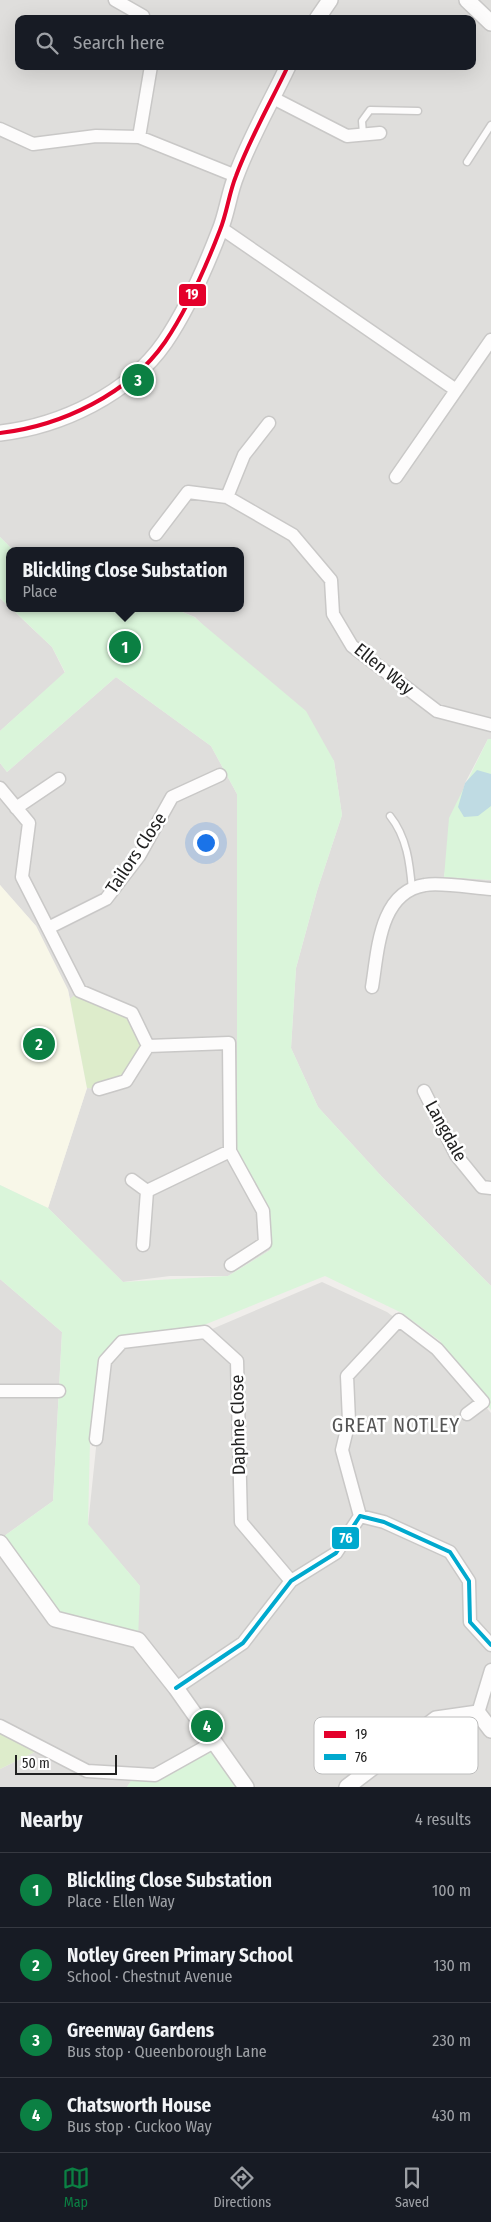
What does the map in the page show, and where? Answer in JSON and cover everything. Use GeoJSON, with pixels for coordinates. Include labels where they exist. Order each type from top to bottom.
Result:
{"type":"FeatureCollection","features":[{"type":"Feature","properties":{"kind":"street"},"geometry":{"type":"LineString","coordinates":[[115,0],[141,15]]}},
{"type":"Feature","properties":{"kind":"street"},"geometry":{"type":"LineString","coordinates":[[320,15],[330,0]]}},
{"type":"Feature","properties":{"kind":"street"},"geometry":{"type":"LineString","coordinates":[[466,0],[491,23]]}},
{"type":"Feature","properties":{"kind":"street"},"geometry":{"type":"LineString","coordinates":[[139,137],[150,70]]}},
{"type":"Feature","properties":{"kind":"street"},"geometry":{"type":"LineString","coordinates":[[0,433],[61,418],[106,397],[146,365],[164,343],[180,318],[201,277],[221,228],[236,176],[286,70]]}},
{"type":"Feature","properties":{"kind":"street"},"geometry":{"type":"LineString","coordinates":[[273,98],[347,136],[380,133]]}},
{"type":"Feature","properties":{"kind":"street"},"geometry":{"type":"LineString","coordinates":[[0,129],[33,144],[96,136],[139,137],[236,176]]}},
{"type":"Feature","properties":{"kind":"street"},"geometry":{"type":"LineString","coordinates":[[221,228],[456,390]]}},
{"type":"Feature","properties":{"kind":"street"},"geometry":{"type":"LineString","coordinates":[[396,477],[491,340]]}},
{"type":"Feature","properties":{"kind":"street"},"geometry":{"type":"LineString","coordinates":[[227,497],[244,455],[269,424]]}},
{"type":"Feature","properties":{"kind":"street","name":"Ellen Way"},"geometry":{"type":"LineString","coordinates":[[156,534],[188,492],[227,497],[293,535],[331,580],[333,614],[352,646],[437,711],[491,725]]}},
{"type":"Feature","properties":{"kind":"street","name":"Tailors Close"},"geometry":{"type":"LineString","coordinates":[[48,928],[106,899],[139,856],[172,797],[220,774]]}},
{"type":"Feature","properties":{"kind":"street"},"geometry":{"type":"LineString","coordinates":[[16,808],[59,779]]}},
{"type":"Feature","properties":{"kind":"street"},"geometry":{"type":"LineString","coordinates":[[0,788],[29,823],[22,877],[80,991],[132,1013],[148,1046]]}},
{"type":"Feature","properties":{"kind":"street"},"geometry":{"type":"LineString","coordinates":[[372,987],[385,917],[402,894],[425,885],[491,889]]}},
{"type":"Feature","properties":{"kind":"street"},"geometry":{"type":"LineString","coordinates":[[148,1046],[229,1043],[230,1152],[263,1211],[265,1243],[231,1265]]}},
{"type":"Feature","properties":{"kind":"street"},"geometry":{"type":"LineString","coordinates":[[99,1089],[126,1081],[148,1046]]}},
{"type":"Feature","properties":{"kind":"street","name":"Langdale"},"geometry":{"type":"LineString","coordinates":[[424,1091],[456,1155],[482,1187],[491,1188]]}},
{"type":"Feature","properties":{"kind":"street"},"geometry":{"type":"LineString","coordinates":[[147,1191],[230,1152]]}},
{"type":"Feature","properties":{"kind":"street"},"geometry":{"type":"LineString","coordinates":[[132,1180],[147,1191]]}},
{"type":"Feature","properties":{"kind":"street"},"geometry":{"type":"LineString","coordinates":[[143,1245],[147,1191]]}},
{"type":"Feature","properties":{"kind":"street"},"geometry":{"type":"LineString","coordinates":[[176,1688],[243,1643],[291,1581],[336,1553],[360,1516],[342,1450],[349,1420],[347,1376],[399,1320],[436,1348],[483,1402],[467,1414]]}},
{"type":"Feature","properties":{"kind":"street","name":"Daphne Close"},"geometry":{"type":"LineString","coordinates":[[96,1439],[105,1360],[122,1342],[205,1332],[237,1361],[241,1522],[291,1581]]}},
{"type":"Feature","properties":{"kind":"street"},"geometry":{"type":"LineString","coordinates":[[0,1391],[59,1391]]}},
{"type":"Feature","properties":{"kind":"street"},"geometry":{"type":"LineString","coordinates":[[360,1516],[384,1522],[450,1552],[469,1581],[470,1622],[491,1645]]}},
{"type":"Feature","properties":{"kind":"street"},"geometry":{"type":"LineString","coordinates":[[0,1543],[55,1619],[138,1640],[176,1688],[246,1787]]}},
{"type":"Feature","properties":{"kind":"street"},"geometry":{"type":"LineString","coordinates":[[478,1713],[491,1670]]}},
{"type":"Feature","properties":{"kind":"street"},"geometry":{"type":"LineString","coordinates":[[478,1713],[491,1730]]}},
{"type":"Feature","properties":{"kind":"street"},"geometry":{"type":"LineString","coordinates":[[450,1717],[478,1713]]}},
{"type":"Feature","properties":{"kind":"street"},"geometry":{"type":"LineString","coordinates":[[0,1726],[87,1771],[155,1775],[214,1742]]}},
{"type":"Feature","properties":{"kind":"street"},"geometry":{"type":"LineString","coordinates":[[347,1787],[364,1774]]}},
{"type":"Feature","properties":{"kind":"lane"},"geometry":{"type":"LineString","coordinates":[[363,134],[362,121],[370,110],[418,112]]}},
{"type":"Feature","properties":{"kind":"lane"},"geometry":{"type":"LineString","coordinates":[[467,162],[491,125]]}},
{"type":"Feature","properties":{"kind":"lane"},"geometry":{"type":"LineString","coordinates":[[390,816],[401,829],[410,867],[412,890]]}},
{"type":"Feature","properties":{"kind":"shaded area"},"geometry":{"type":"Polygon","coordinates":[[[0,0],[491,0],[491,739],[488,739],[465,783],[444,876],[491,880],[491,1286],[383,1178],[318,1107],[291,1048],[296,968],[317,891],[342,815],[334,761],[195,617],[183,612],[244,612],[244,547],[10,547],[0,537],[0,0]]]}},
{"type":"Feature","properties":{"kind":"shaded area"},"geometry":{"type":"Polygon","coordinates":[[[0,598],[6,604],[6,612],[15,612],[52,647],[65,673],[0,731],[0,598]]]}},
{"type":"Feature","properties":{"kind":"shaded area"},"geometry":{"type":"Polygon","coordinates":[[[116,677],[211,746],[237,794],[237,1149],[268,1206],[270,1250],[228,1276],[170,1276],[123,1282],[48,1208],[87,1088],[99,1089],[80,991],[70,999],[68,990],[36,926],[0,885],[0,763],[7,772],[116,677]]]}},
{"type":"Feature","properties":{"kind":"shaded area"},"geometry":{"type":"Polygon","coordinates":[[[0,885],[36,926],[68,990],[87,1088],[48,1208],[0,1185],[0,885]]]}},
{"type":"Feature","properties":{"kind":"shaded area"},"geometry":{"type":"Polygon","coordinates":[[[0,1279],[62,1332],[53,1501],[0,1539],[0,1279]]]}},
{"type":"Feature","properties":{"kind":"shaded area"},"geometry":{"type":"Polygon","coordinates":[[[322,1282],[387,1312],[437,1349],[491,1413],[491,1787],[239,1787],[133,1778],[127,1787],[0,1787],[0,1769],[43,1748],[0,1726],[0,1543],[140,1586],[88,1525],[105,1361],[122,1342],[205,1332],[322,1282]]]}},
{"type":"Feature","properties":{"kind":"green space"},"geometry":{"type":"Polygon","coordinates":[[[0,537],[10,547],[6,547],[6,604],[0,598],[0,537]]]}},
{"type":"Feature","properties":{"kind":"green space"},"geometry":{"type":"Polygon","coordinates":[[[15,612],[182,612],[194,617],[306,711],[334,761],[342,815],[317,891],[296,968],[291,1048],[318,1107],[383,1178],[491,1286],[491,1410],[440,1341],[402,1313],[325,1276],[204,1325],[118,1338],[98,1358],[90,1441],[88,1524],[140,1586],[138,1640],[55,1619],[0,1539],[53,1501],[62,1332],[0,1279],[0,1185],[48,1208],[123,1282],[228,1276],[270,1250],[268,1206],[237,1149],[237,794],[211,746],[116,677],[7,772],[0,763],[0,731],[65,672],[52,647],[15,612]]]}},
{"type":"Feature","properties":{"kind":"green space"},"geometry":{"type":"Polygon","coordinates":[[[488,739],[491,739],[491,880],[444,877],[449,818],[488,739]]]}},
{"type":"Feature","properties":{"kind":"green space"},"geometry":{"type":"Polygon","coordinates":[[[80,991],[132,1013],[148,1046],[126,1081],[99,1089],[87,1088],[70,999],[80,991]]]}},
{"type":"Feature","properties":{"kind":"green space"},"geometry":{"type":"Polygon","coordinates":[[[0,1726],[43,1748],[0,1769],[0,1726]]]}},
{"type":"Feature","properties":{"kind":"green space"},"geometry":{"type":"Polygon","coordinates":[[[213,1749],[239,1787],[127,1787],[133,1778],[213,1749]]]}},
{"type":"Feature","properties":{"kind":"water"},"geometry":{"type":"Polygon","coordinates":[[[477,770],[491,774],[491,806],[478,816],[464,817],[458,807],[465,783],[477,770]]]}},
{"type":"Feature","properties":{"kind":"transit line","name":"19"},"geometry":{"type":"LineString","coordinates":[[0,433],[46,423],[70,415],[92,404],[113,392],[133,377],[150,361],[165,342],[189,302],[202,274],[222,223],[242,162],[286,70]]}},
{"type":"Feature","properties":{"kind":"transit line","name":"76"},"geometry":{"type":"LineString","coordinates":[[176,1688],[243,1643],[291,1581],[336,1553],[360,1516],[384,1522],[450,1552],[469,1581],[470,1622],[491,1645]]}},
{"type":"Feature","properties":{"kind":"place","name":"Greenway Gardens"},"geometry":{"type":"Point","coordinates":[138,380]}},
{"type":"Feature","properties":{"kind":"place","name":"Blickling Close Substation"},"geometry":{"type":"Point","coordinates":[125,647]}},
{"type":"Feature","properties":{"kind":"place","name":"Notley Green Primary School"},"geometry":{"type":"Point","coordinates":[39,1044]}},
{"type":"Feature","properties":{"kind":"place","name":"Chatsworth House"},"geometry":{"type":"Point","coordinates":[207,1726]}},
{"type":"Feature","properties":{"kind":"district","name":"GREAT NOTLEY"},"geometry":{"type":"Point","coordinates":[396,1425]}}]}
